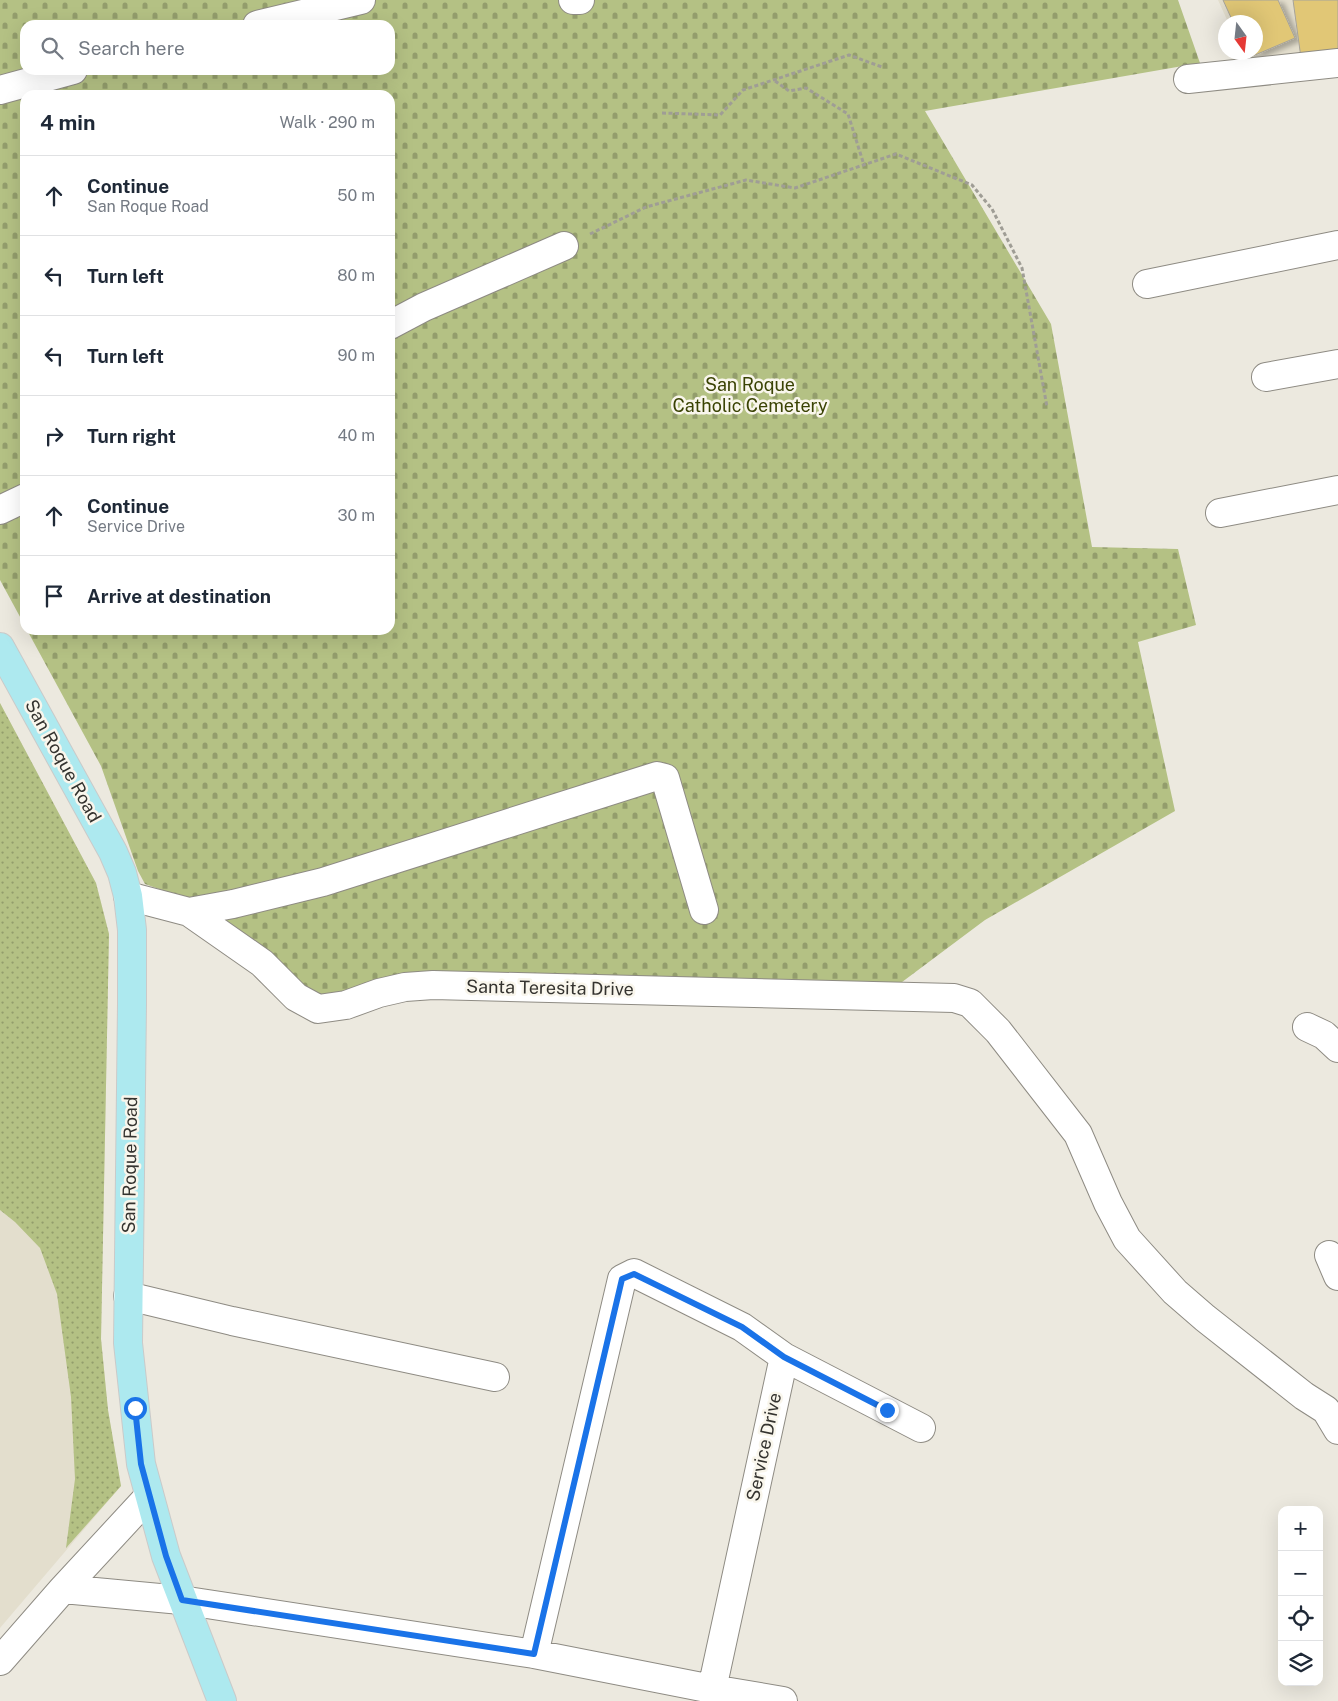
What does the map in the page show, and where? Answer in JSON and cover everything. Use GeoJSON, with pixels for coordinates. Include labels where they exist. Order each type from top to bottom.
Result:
{"type":"FeatureCollection","features":[{"type":"Feature","properties":{"kind":"main road","name":"San Roque Road"},"geometry":{"type":"LineString","coordinates":[[0,647],[113,852],[122,873],[128,896],[132,930],[128,1343],[141,1464],[166,1556],[222,1701]]}},
{"type":"Feature","properties":{"kind":"street"},"geometry":{"type":"LineString","coordinates":[[278,20],[361,0]]}},
{"type":"Feature","properties":{"kind":"street"},"geometry":{"type":"LineString","coordinates":[[573,0],[580,0]]}},
{"type":"Feature","properties":{"kind":"street"},"geometry":{"type":"LineString","coordinates":[[1188,79],[1338,63]]}},
{"type":"Feature","properties":{"kind":"street"},"geometry":{"type":"LineString","coordinates":[[0,90],[55,75]]}},
{"type":"Feature","properties":{"kind":"street"},"geometry":{"type":"LineString","coordinates":[[1147,284],[1338,244]]}},
{"type":"Feature","properties":{"kind":"street"},"geometry":{"type":"LineString","coordinates":[[395,322],[564,246]]}},
{"type":"Feature","properties":{"kind":"street"},"geometry":{"type":"LineString","coordinates":[[1266,377],[1338,364]]}},
{"type":"Feature","properties":{"kind":"street"},"geometry":{"type":"LineString","coordinates":[[1220,513],[1338,490]]}},
{"type":"Feature","properties":{"kind":"street"},"geometry":{"type":"LineString","coordinates":[[0,510],[20,500]]}},
{"type":"Feature","properties":{"kind":"street"},"geometry":{"type":"LineString","coordinates":[[189,912],[233,904],[323,882],[657,776],[665,778],[704,910]]}},
{"type":"Feature","properties":{"kind":"street","name":"Santa Teresita Drive"},"geometry":{"type":"LineString","coordinates":[[128,896],[189,912],[262,963],[296,997],[318,1009],[346,1005],[379,993],[405,987],[433,986],[954,998],[970,1003],[998,1031],[1078,1134],[1108,1203],[1127,1239],[1181,1297],[1304,1396],[1334,1415]]}},
{"type":"Feature","properties":{"kind":"street"},"geometry":{"type":"LineString","coordinates":[[1307,1027],[1324,1035],[1338,1048]]}},
{"type":"Feature","properties":{"kind":"street"},"geometry":{"type":"LineString","coordinates":[[534,1654],[622,1279],[634,1274],[742,1327],[784,1357],[921,1428]]}},
{"type":"Feature","properties":{"kind":"street"},"geometry":{"type":"LineString","coordinates":[[128,1296],[232,1321],[495,1377]]}},
{"type":"Feature","properties":{"kind":"street","name":"Service Drive"},"geometry":{"type":"LineString","coordinates":[[712,1689],[784,1357]]}},
{"type":"Feature","properties":{"kind":"street"},"geometry":{"type":"LineString","coordinates":[[0,1661],[149,1496]]}},
{"type":"Feature","properties":{"kind":"street"},"geometry":{"type":"LineString","coordinates":[[63,1589],[182,1600],[534,1654],[783,1701]]}},
{"type":"Feature","properties":{"kind":"path"},"geometry":{"type":"LineString","coordinates":[[662,112],[720,115],[743,90],[849,55],[882,68]]}},
{"type":"Feature","properties":{"kind":"path"},"geometry":{"type":"LineString","coordinates":[[774,80],[789,91],[806,88],[848,114],[864,165]]}},
{"type":"Feature","properties":{"kind":"path"},"geometry":{"type":"LineString","coordinates":[[564,246],[646,207],[746,180],[795,188],[896,154],[972,185],[992,210],[1022,268],[1047,407]]}},
{"type":"Feature","properties":{"kind":"shaded area"},"geometry":{"type":"Polygon","coordinates":[[[1218,0],[1338,0],[1338,56],[1250,67],[1246,60],[1263,60],[1263,15],[1225,15],[1218,0]]]}},
{"type":"Feature","properties":{"kind":"shaded area"},"geometry":{"type":"Polygon","coordinates":[[[0,703],[96,883],[109,934],[101,1339],[108,1410],[121,1486],[0,1628],[0,703]]]}},
{"type":"Feature","properties":{"kind":"green space","name":"San Roque Catholic Cemetery"},"geometry":{"type":"Polygon","coordinates":[[[0,0],[1178,0],[1200,63],[925,111],[1051,324],[1092,547],[1178,549],[1196,625],[1138,642],[1175,811],[985,920],[890,991],[401,973],[337,999],[310,992],[198,903],[145,884],[138,871],[101,766],[30,635],[395,635],[395,90],[20,90],[20,617],[0,580],[0,0]]]}},
{"type":"Feature","properties":{"kind":"green space"},"geometry":{"type":"Polygon","coordinates":[[[0,703],[96,883],[109,934],[101,1339],[108,1410],[121,1486],[66,1548],[75,1479],[71,1397],[57,1294],[40,1248],[15,1222],[0,1210],[0,703]]]}},
{"type":"Feature","properties":{"kind":"building"},"geometry":{"type":"Polygon","coordinates":[[[1223,0],[1278,0],[1295,38],[1263,52],[1263,15],[1230,15],[1223,0]]]}},
{"type":"Feature","properties":{"kind":"building"},"geometry":{"type":"Polygon","coordinates":[[[1293,0],[1338,0],[1338,53],[1301,58],[1293,0]]]}},
{"type":"Feature","properties":{"kind":"route"},"geometry":{"type":"LineString","coordinates":[[135,1408],[141,1464],[166,1556],[182,1600],[534,1654],[622,1279],[634,1274],[742,1327],[784,1357],[887,1410]]}}]}
